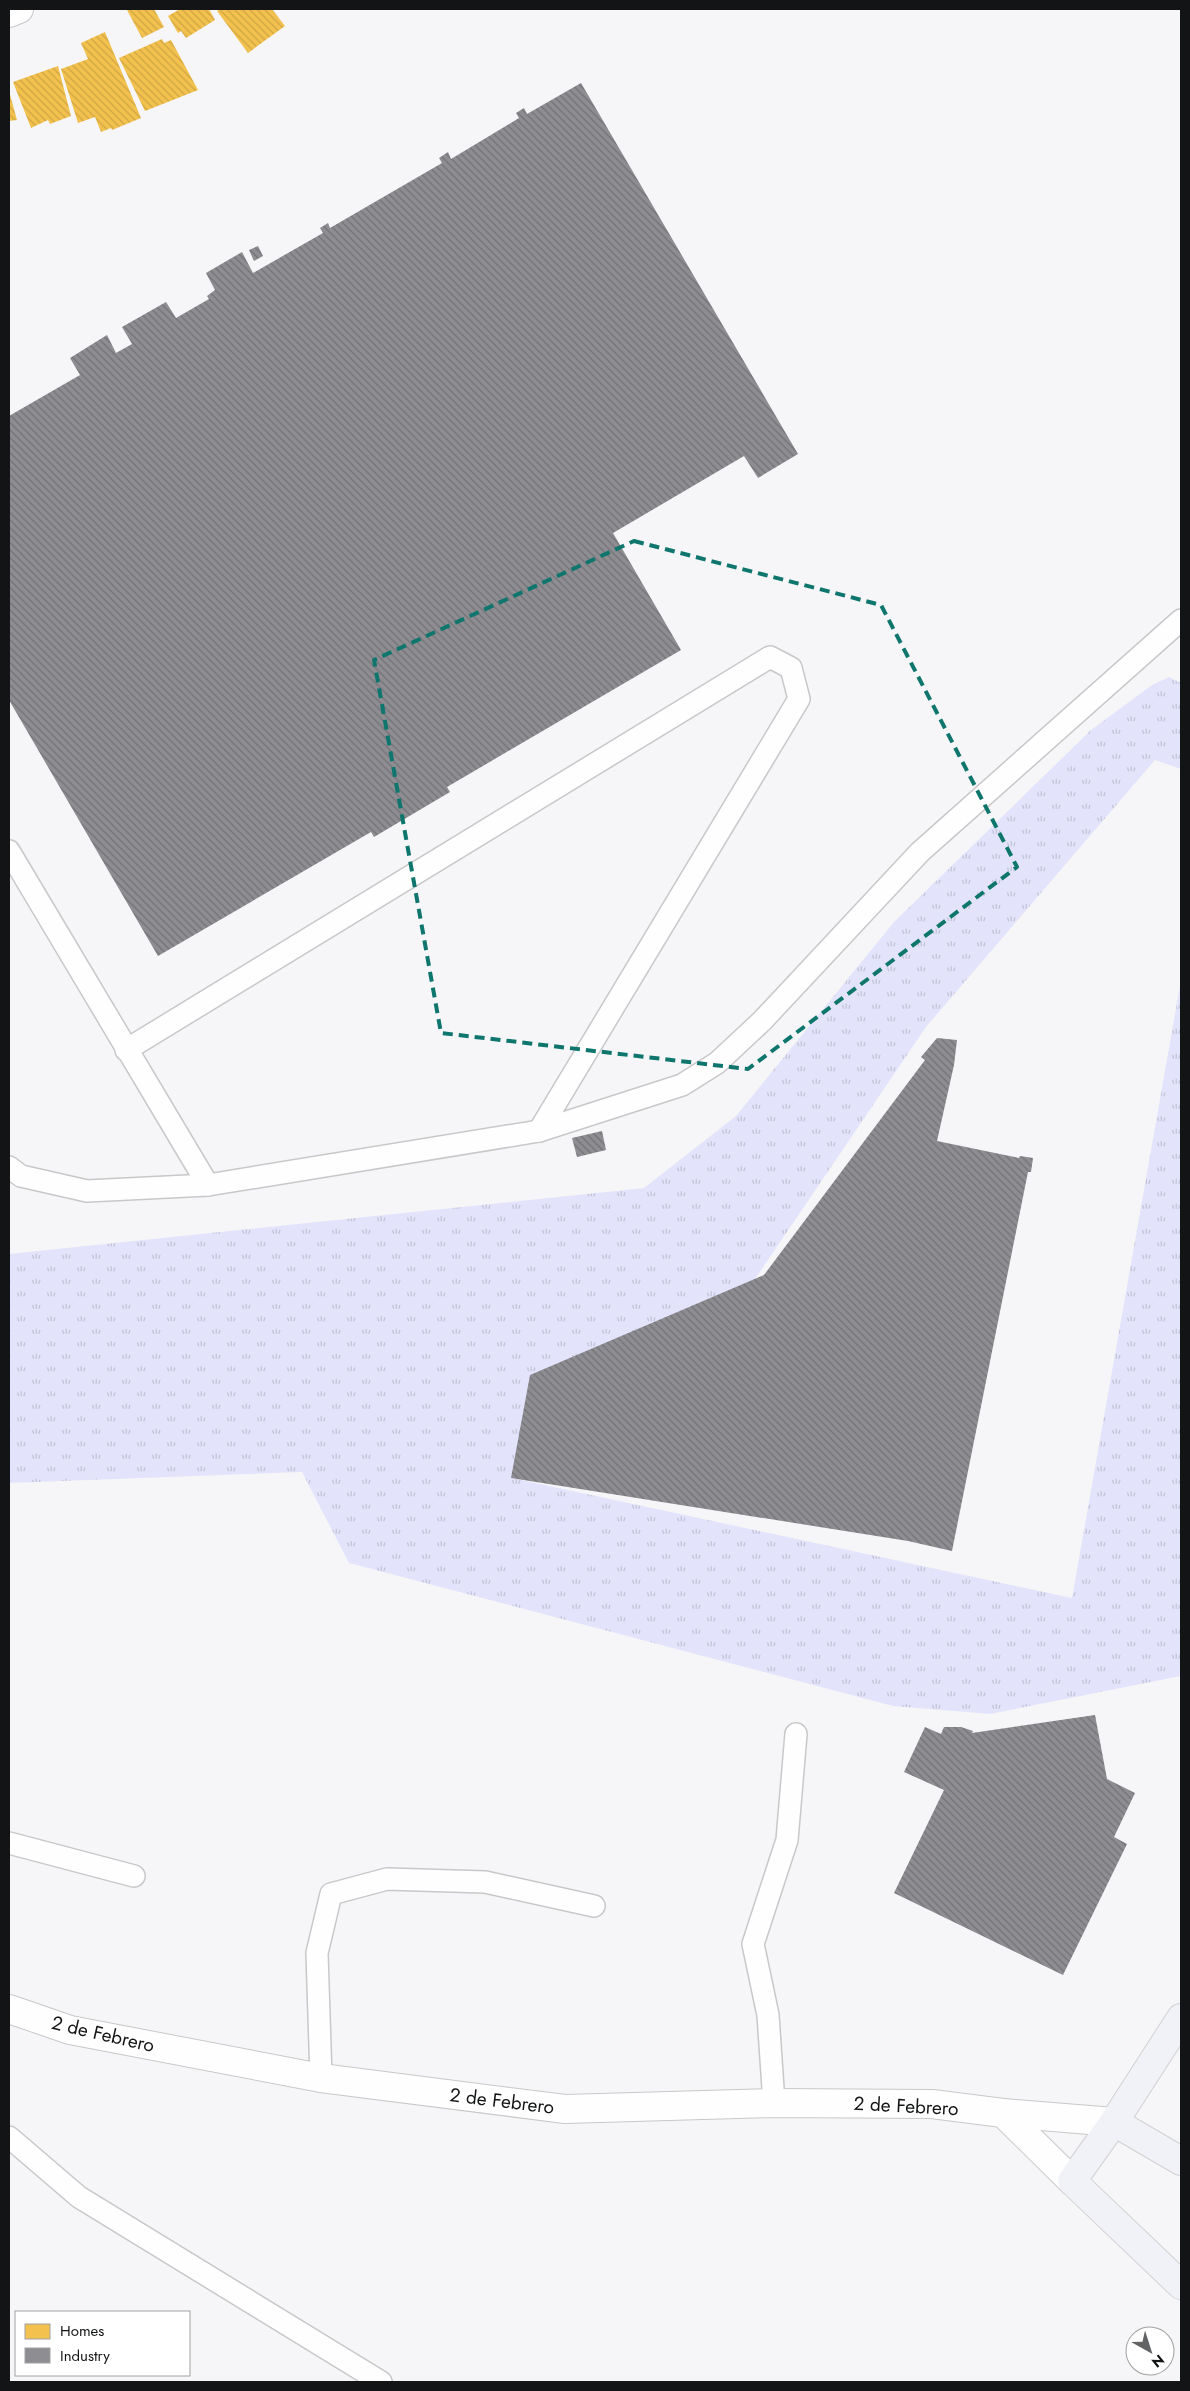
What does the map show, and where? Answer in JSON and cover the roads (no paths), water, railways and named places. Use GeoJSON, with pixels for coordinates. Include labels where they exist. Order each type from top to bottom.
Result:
{"type":"FeatureCollection","features":[{"type":"Feature","properties":{"kind":"main road"},"geometry":{"type":"LineString","coordinates":[[9,13],[19,9]]}},
{"type":"Feature","properties":{"kind":"main road","name":"2 de Febrero"},"geometry":{"type":"LineString","coordinates":[[9,2009],[70,2030],[321,2078],[565,2109],[774,2103],[932,2104],[1003,2113],[1114,2122]]}},
{"type":"Feature","properties":{"kind":"main road"},"geometry":{"type":"LineString","coordinates":[[1072,2180],[1114,2122],[1181,2018]]}},
{"type":"Feature","properties":{"kind":"main road"},"geometry":{"type":"LineString","coordinates":[[1003,2113],[1181,2286]]}},
{"type":"Feature","properties":{"kind":"main road"},"geometry":{"type":"LineString","coordinates":[[1114,2122],[1181,2161]]}},
{"type":"Feature","properties":{"kind":"lane"},"geometry":{"type":"LineString","coordinates":[[9,1167],[22,1176],[87,1191],[208,1185],[539,1131],[682,1085],[717,1063],[762,1021],[920,852],[1181,620]]}},
{"type":"Feature","properties":{"kind":"lane"},"geometry":{"type":"LineString","coordinates":[[126,1050],[770,657],[791,668],[799,699],[539,1131]]}},
{"type":"Feature","properties":{"kind":"lane"},"geometry":{"type":"LineString","coordinates":[[9,851],[208,1185]]}},
{"type":"Feature","properties":{"kind":"lane"},"geometry":{"type":"LineString","coordinates":[[774,2103],[768,2015],[753,1944],[787,1840],[796,1734]]}},
{"type":"Feature","properties":{"kind":"lane"},"geometry":{"type":"LineString","coordinates":[[9,1843],[134,1876]]}},
{"type":"Feature","properties":{"kind":"lane"},"geometry":{"type":"LineString","coordinates":[[321,2078],[318,1953],[331,1894],[387,1879],[486,1882],[594,1906]]}},
{"type":"Feature","properties":{"kind":"lane"},"geometry":{"type":"LineString","coordinates":[[9,2138],[79,2197],[381,2382]]}}]}
